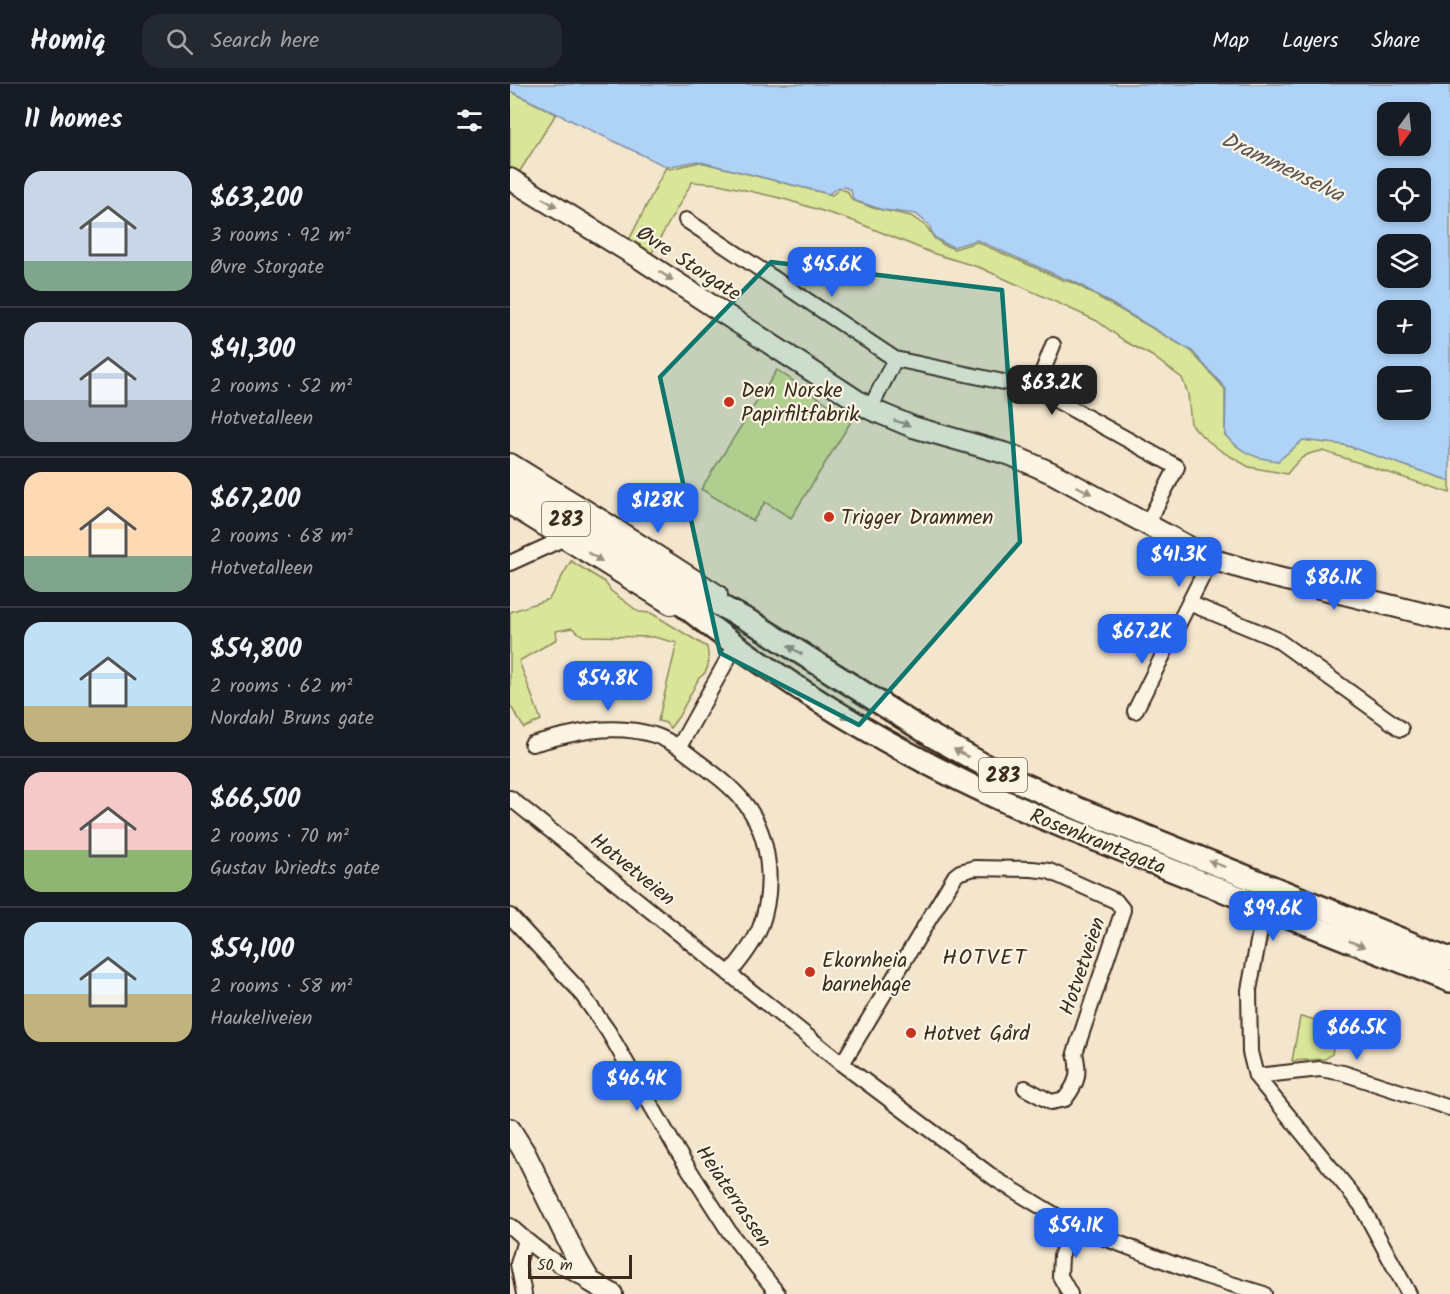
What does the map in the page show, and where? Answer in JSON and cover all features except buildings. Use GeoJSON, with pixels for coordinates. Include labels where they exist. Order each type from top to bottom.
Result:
{"type":"FeatureCollection","features":[{"type":"Feature","properties":{"kind":"main road","name":"Øvre Storgate"},"geometry":{"type":"LineString","coordinates":[[512,184],[639,258],[870,409],[913,426],[1011,455],[1052,473],[1211,558],[1258,573],[1450,620]]}},
{"type":"Feature","properties":{"kind":"main road","name":"Rosenkrantzgata"},"geometry":{"type":"LineString","coordinates":[[510,464],[696,581],[754,624],[932,736],[997,772],[1079,809],[1450,959]]}},
{"type":"Feature","properties":{"kind":"main road","name":"Rosenkrantzgata"},"geometry":{"type":"LineString","coordinates":[[510,484],[621,554],[754,624]]}},
{"type":"Feature","properties":{"kind":"main road","name":"Rosenkrantzgata"},"geometry":{"type":"LineString","coordinates":[[510,504],[705,624]]}},
{"type":"Feature","properties":{"kind":"main road","name":"Rosenkrantzgata"},"geometry":{"type":"LineString","coordinates":[[621,554],[735,646],[856,723],[944,773],[1021,810],[1450,981]]}},
{"type":"Feature","properties":{"kind":"main road"},"geometry":{"type":"LineString","coordinates":[[510,1130],[525,1153],[590,1281],[612,1294]]}},
{"type":"Feature","properties":{"kind":"street","name":"Øvre Storgate"},"geometry":{"type":"LineString","coordinates":[[686,220],[895,359],[1036,389],[1177,467],[1147,524]]}},
{"type":"Feature","properties":{"kind":"street"},"geometry":{"type":"LineString","coordinates":[[1036,389],[1053,345]]}},
{"type":"Feature","properties":{"kind":"street"},"geometry":{"type":"LineString","coordinates":[[870,409],[895,359]]}},
{"type":"Feature","properties":{"kind":"street"},"geometry":{"type":"LineString","coordinates":[[510,562],[565,538]]}},
{"type":"Feature","properties":{"kind":"street"},"geometry":{"type":"LineString","coordinates":[[1135,711],[1211,558]]}},
{"type":"Feature","properties":{"kind":"street"},"geometry":{"type":"LineString","coordinates":[[1189,603],[1276,639],[1401,729]]}},
{"type":"Feature","properties":{"kind":"street"},"geometry":{"type":"LineString","coordinates":[[679,747],[735,646]]}},
{"type":"Feature","properties":{"kind":"street"},"geometry":{"type":"LineString","coordinates":[[532,744],[604,728],[655,735],[679,747],[743,801],[762,831],[769,881],[765,912],[752,944],[729,974]]}},
{"type":"Feature","properties":{"kind":"street","name":"Hotvetveien"},"geometry":{"type":"LineString","coordinates":[[510,798],[842,1064],[997,1180],[1073,1226],[1202,1275],[1264,1294]]}},
{"type":"Feature","properties":{"kind":"street","name":"Hotvetveien"},"geometry":{"type":"LineString","coordinates":[[842,1064],[955,876],[960,872],[975,868],[1032,868],[1049,871],[1068,879],[1116,902],[1123,910],[1075,1053],[1079,1068],[1075,1085],[1065,1099],[1051,1102],[1025,1088]]}},
{"type":"Feature","properties":{"kind":"street"},"geometry":{"type":"LineString","coordinates":[[1271,886],[1264,906],[1249,990],[1250,1052],[1256,1076],[1361,1205],[1409,1294]]}},
{"type":"Feature","properties":{"kind":"street","name":"Heiaterrassen"},"geometry":{"type":"LineString","coordinates":[[510,916],[584,997],[608,1031],[678,1152],[730,1233],[778,1294]]}},
{"type":"Feature","properties":{"kind":"street"},"geometry":{"type":"LineString","coordinates":[[1256,1076],[1320,1069],[1343,1073],[1450,1108]]}},
{"type":"Feature","properties":{"kind":"street"},"geometry":{"type":"LineString","coordinates":[[510,1226],[525,1240],[575,1275],[590,1281]]}},
{"type":"Feature","properties":{"kind":"street"},"geometry":{"type":"LineString","coordinates":[[1070,1294],[1060,1276],[1061,1256],[1073,1226]]}},
{"type":"Feature","properties":{"kind":"street"},"geometry":{"type":"LineString","coordinates":[[524,1294],[518,1264],[525,1240]]}},
{"type":"Feature","properties":{"kind":"highlighted area"},"geometry":{"type":"Polygon","coordinates":[[[771,262],[1002,290],[1020,542],[859,725],[720,653],[660,377],[771,262]]]}},
{"type":"Feature","properties":{"kind":"green space"},"geometry":{"type":"Polygon","coordinates":[[[510,91],[556,114],[518,174],[510,170],[510,91]]]}},
{"type":"Feature","properties":{"kind":"green space"},"geometry":{"type":"Polygon","coordinates":[[[700,162],[832,195],[840,189],[847,191],[852,200],[873,208],[911,216],[927,227],[934,238],[944,245],[954,249],[977,242],[1074,283],[1190,350],[1225,389],[1225,435],[1248,453],[1278,461],[1303,440],[1345,445],[1450,481],[1450,493],[1323,451],[1311,453],[1302,458],[1287,474],[1249,467],[1221,451],[1191,424],[1188,394],[1182,378],[1097,321],[981,268],[932,253],[851,220],[784,199],[719,184],[692,182],[650,256],[628,242],[666,167],[670,169],[700,162]]]}},
{"type":"Feature","properties":{"kind":"green space"},"geometry":{"type":"Polygon","coordinates":[[[777,370],[852,420],[791,518],[765,502],[753,521],[701,489],[777,370]]]}},
{"type":"Feature","properties":{"kind":"green space"},"geometry":{"type":"Polygon","coordinates":[[[571,561],[605,582],[611,591],[639,612],[651,613],[707,647],[709,660],[706,672],[699,678],[670,728],[666,723],[658,721],[677,643],[654,637],[583,636],[572,628],[556,631],[557,639],[519,661],[541,720],[524,728],[510,705],[510,612],[549,599],[571,561]]]}},
{"type":"Feature","properties":{"kind":"green space"},"geometry":{"type":"Polygon","coordinates":[[[1300,1017],[1337,1023],[1332,1054],[1325,1059],[1292,1061],[1300,1017]]]}},
{"type":"Feature","properties":{"kind":"water","name":"Drammenselva"},"geometry":{"type":"Polygon","coordinates":[[[510,84],[1450,84],[1450,481],[1345,445],[1303,440],[1278,461],[1255,456],[1237,446],[1225,435],[1226,389],[1192,351],[1075,282],[977,240],[953,247],[934,237],[929,225],[916,214],[883,210],[853,200],[851,190],[845,187],[829,194],[697,161],[667,167],[510,91],[510,84]]]}},
{"type":"Feature","properties":{"kind":"place","name":"Den Norske Papirfiltfabrik"},"geometry":{"type":"Point","coordinates":[729,402]}},
{"type":"Feature","properties":{"kind":"place","name":"Trigger Drammen"},"geometry":{"type":"Point","coordinates":[829,517]}},
{"type":"Feature","properties":{"kind":"place","name":"Ekornheia barnehage"},"geometry":{"type":"Point","coordinates":[810,972]}},
{"type":"Feature","properties":{"kind":"place","name":"Hotvet Gård"},"geometry":{"type":"Point","coordinates":[911,1033]}},
{"type":"Feature","properties":{"kind":"district","name":"HOTVET"},"geometry":{"type":"Point","coordinates":[985,956]}}]}
